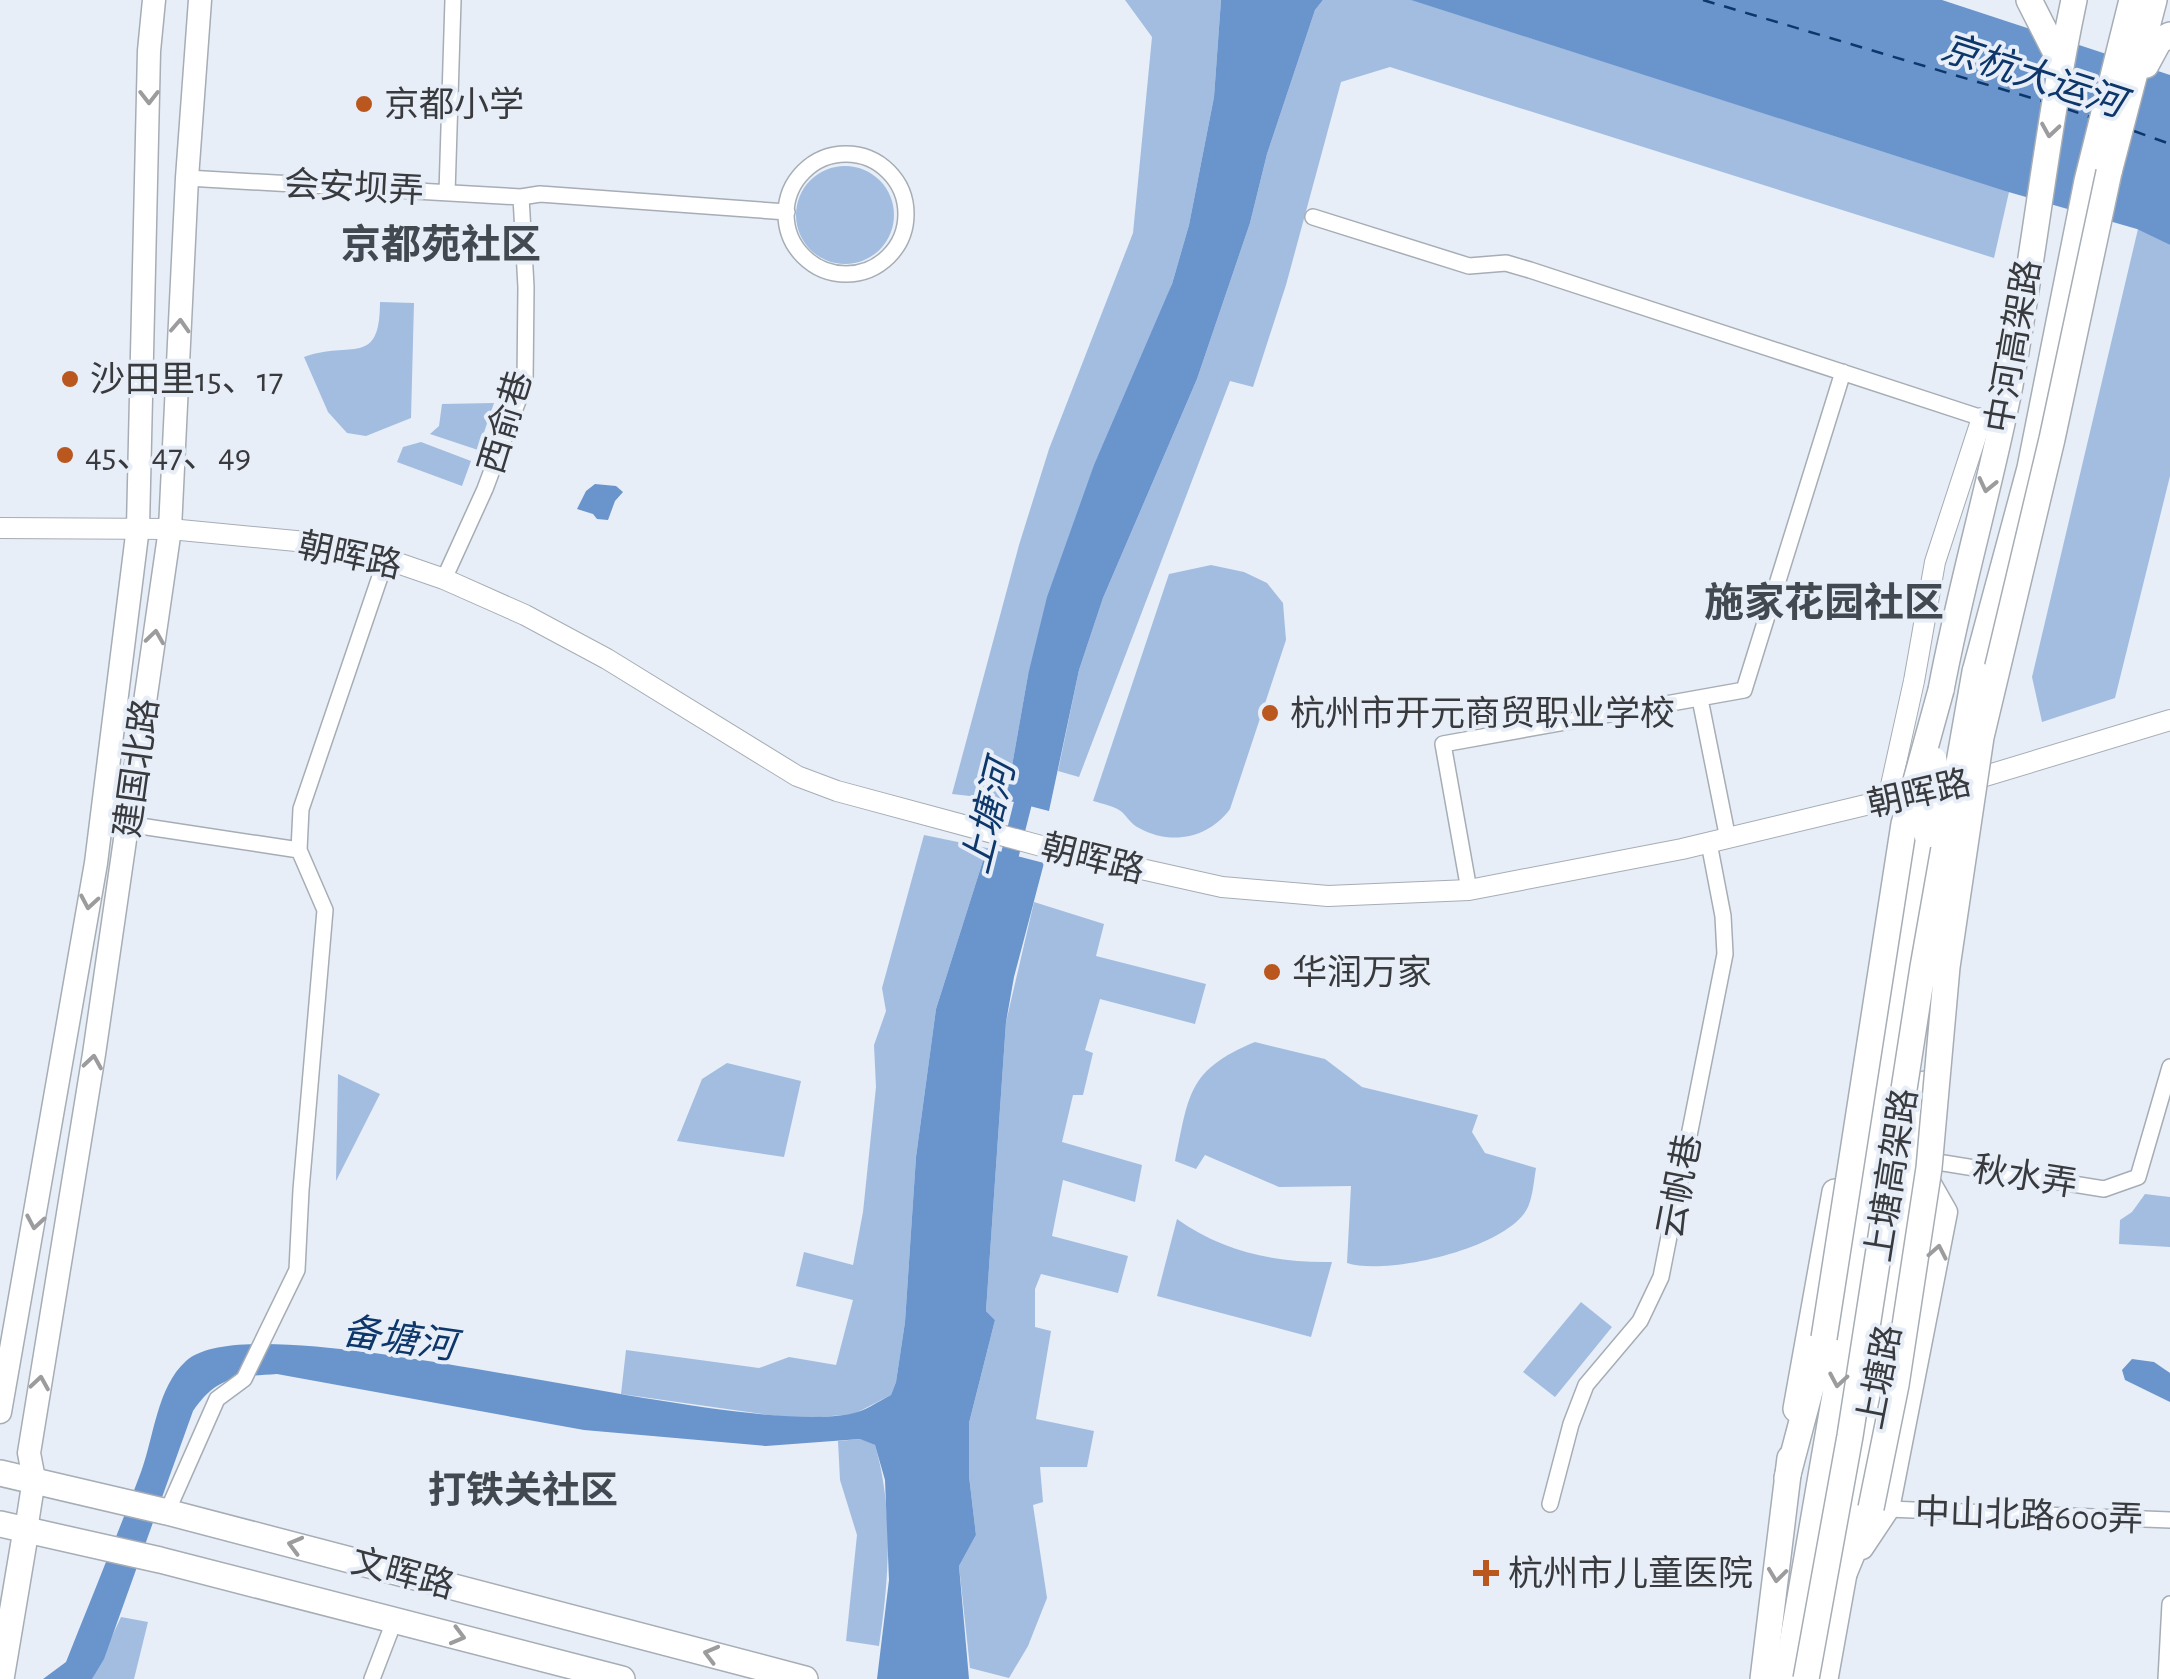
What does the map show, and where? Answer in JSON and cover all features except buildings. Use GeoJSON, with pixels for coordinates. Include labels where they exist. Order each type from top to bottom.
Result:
{"type":"FeatureCollection","features":[{"type":"Feature","properties":{"kind":"main road","name":"建国北路"},"geometry":{"type":"LineString","coordinates":[[0,1412],[96,863],[138,527],[154,0]]}},
{"type":"Feature","properties":{"kind":"main road","name":"建国北路"},"geometry":{"type":"LineString","coordinates":[[13,1527],[34,1479],[29,1452],[128,824],[170,529],[186,178],[200,0]]}},
{"type":"Feature","properties":{"kind":"main road"},"geometry":{"type":"LineString","coordinates":[[2029,0],[2061,63]]}},
{"type":"Feature","properties":{"kind":"main road","name":"中河高架路"},"geometry":{"type":"LineString","coordinates":[[1941,690],[1955,614],[2009,388],[2074,0]]}},
{"type":"Feature","properties":{"kind":"main road","name":"中河高架路"},"geometry":{"type":"LineString","coordinates":[[1974,672],[2030,468],[2087,181],[2132,0]]}},
{"type":"Feature","properties":{"kind":"main road"},"geometry":{"type":"LineString","coordinates":[[1879,1508],[1929,1168],[1947,966],[1981,736],[2052,439],[2125,105],[2154,0]]}},
{"type":"Feature","properties":{"kind":"main road"},"geometry":{"type":"LineString","coordinates":[[2125,105],[2159,41],[2170,35]]}},
{"type":"Feature","properties":{"kind":"main road"},"geometry":{"type":"LineString","coordinates":[[1974,672],[2008,615]]}},
{"type":"Feature","properties":{"kind":"main road","name":"上塘高架路"},"geometry":{"type":"LineString","coordinates":[[1806,1679],[1850,1436],[1923,967],[1974,672]]}},
{"type":"Feature","properties":{"kind":"main road"},"geometry":{"type":"LineString","coordinates":[[1787,1478],[1824,1338],[1904,824],[1941,690]]}},
{"type":"Feature","properties":{"kind":"main road","name":"上塘高架路"},"geometry":{"type":"LineString","coordinates":[[1786,1679],[1883,1117],[1927,835],[1941,690]]}},
{"type":"Feature","properties":{"kind":"main road","name":"上塘路"},"geometry":{"type":"LineString","coordinates":[[1825,1679],[1916,1159],[1934,986],[1953,866],[1980,780]]}},
{"type":"Feature","properties":{"kind":"main road"},"geometry":{"type":"LineString","coordinates":[[1763,1679],[1798,1392],[1857,1086],[1891,957],[1921,792]]}},
{"type":"Feature","properties":{"kind":"main road"},"geometry":{"type":"LineString","coordinates":[[1843,1576],[1879,1508],[1946,1212],[1916,1159]]}},
{"type":"Feature","properties":{"kind":"main road","name":"文晖路"},"geometry":{"type":"LineString","coordinates":[[0,1472],[168,1512],[805,1679]]}},
{"type":"Feature","properties":{"kind":"main road"},"geometry":{"type":"LineString","coordinates":[[1,1679],[13,1527]]}},
{"type":"Feature","properties":{"kind":"main road","name":"文晖路"},"geometry":{"type":"LineString","coordinates":[[13,1527],[160,1560],[622,1679]]}},
{"type":"Feature","properties":{"kind":"street"},"geometry":{"type":"LineString","coordinates":[[447,193],[453,0]]}},
{"type":"Feature","properties":{"kind":"street"},"geometry":{"type":"LineString","coordinates":[[848,154],[868,158],[885,168],[906,203],[906,223],[900,242],[889,257],[854,274],[835,273],[802,254],[791,238],[787,212],[796,182],[810,166],[828,157],[848,154]]}},
{"type":"Feature","properties":{"kind":"street","name":"会安坝弄"},"geometry":{"type":"LineString","coordinates":[[186,178],[521,197],[540,194],[787,212]]}},
{"type":"Feature","properties":{"kind":"street","name":"西俞巷"},"geometry":{"type":"LineString","coordinates":[[444,579],[525,382],[526,286],[521,197]]}},
{"type":"Feature","properties":{"kind":"street"},"geometry":{"type":"LineString","coordinates":[[1313,218],[1469,266],[1506,263],[1530,270],[1982,418],[1935,562],[1888,799]]}},
{"type":"Feature","properties":{"kind":"street"},"geometry":{"type":"LineString","coordinates":[[1469,890],[1443,744],[1744,690],[1843,372]]}},
{"type":"Feature","properties":{"kind":"street","name":"朝晖路"},"geometry":{"type":"LineString","coordinates":[[0,528],[170,529],[317,544],[386,559],[444,579],[524,615],[607,659],[797,776],[837,791],[1056,850],[1222,887],[1328,896],[1469,890],[1718,841],[1980,780],[2170,720]]}},
{"type":"Feature","properties":{"kind":"street"},"geometry":{"type":"LineString","coordinates":[[168,1512],[217,1399],[244,1380],[297,1270],[325,910],[299,850],[301,809],[386,559]]}},
{"type":"Feature","properties":{"kind":"street","name":"云帆巷"},"geometry":{"type":"LineString","coordinates":[[1550,1504],[1571,1424],[1586,1386],[1640,1320],[1661,1277],[1725,954],[1718,841],[1700,698]]}},
{"type":"Feature","properties":{"kind":"street"},"geometry":{"type":"LineString","coordinates":[[128,824],[299,850]]}},
{"type":"Feature","properties":{"kind":"street","name":"秋水弄"},"geometry":{"type":"LineString","coordinates":[[1916,1159],[2104,1189],[2138,1177],[2170,1066]]}},
{"type":"Feature","properties":{"kind":"street","name":"中山北路600弄"},"geometry":{"type":"LineString","coordinates":[[1879,1508],[2170,1520]]}},
{"type":"Feature","properties":{"kind":"street"},"geometry":{"type":"LineString","coordinates":[[2166,1679],[2170,1604]]}},
{"type":"Feature","properties":{"kind":"street"},"geometry":{"type":"LineString","coordinates":[[372,1679],[394,1619]]}},
{"type":"Feature","properties":{"kind":"shaded area"},"geometry":{"type":"Polygon","coordinates":[[[1125,0],[1221,0],[1214,97],[1189,225],[1172,284],[1028,675],[1006,800],[952,794],[1049,449],[1133,233],[1152,37],[1125,0]]]}},
{"type":"Feature","properties":{"kind":"shaded area"},"geometry":{"type":"Polygon","coordinates":[[[1323,0],[1412,0],[2009,192],[1994,258],[1390,67],[1341,82],[1286,285],[1253,387],[1230,381],[1079,777],[1058,771],[1079,670],[1103,598],[1197,379],[1250,223],[1267,154],[1315,10],[1323,0]]]}},
{"type":"Feature","properties":{"kind":"shaded area"},"geometry":{"type":"Polygon","coordinates":[[[835,166],[855,166],[880,180],[891,196],[891,234],[880,250],[855,264],[835,264],[818,256],[804,242],[796,225],[796,205],[804,188],[818,174],[835,166]]]}},
{"type":"Feature","properties":{"kind":"shaded area"},"geometry":{"type":"Polygon","coordinates":[[[2138,229],[2170,245],[2170,476],[2115,698],[2042,722],[2032,677],[2138,229]]]}},
{"type":"Feature","properties":{"kind":"shaded area"},"geometry":{"type":"Polygon","coordinates":[[[380,302],[414,303],[411,418],[366,436],[347,433],[328,412],[304,357],[368,344],[379,323],[380,302]]]}},
{"type":"Feature","properties":{"kind":"shaded area"},"geometry":{"type":"Polygon","coordinates":[[[494,403],[478,450],[430,434],[439,426],[442,404],[494,403]]]}},
{"type":"Feature","properties":{"kind":"shaded area"},"geometry":{"type":"Polygon","coordinates":[[[421,442],[471,461],[462,486],[397,462],[403,447],[421,442]]]}},
{"type":"Feature","properties":{"kind":"shaded area"},"geometry":{"type":"Polygon","coordinates":[[[1211,565],[1244,572],[1267,583],[1283,603],[1286,640],[1230,809],[1200,833],[1164,837],[1136,826],[1116,808],[1093,801],[1169,574],[1211,565]]]}},
{"type":"Feature","properties":{"kind":"shaded area"},"geometry":{"type":"Polygon","coordinates":[[[924,835],[987,848],[936,1009],[916,1157],[905,1322],[891,1395],[854,1414],[798,1419],[621,1394],[626,1350],[759,1368],[789,1357],[836,1365],[853,1300],[796,1286],[804,1252],[853,1265],[863,1212],[876,1087],[874,1045],[886,1011],[882,988],[924,835]]]}},
{"type":"Feature","properties":{"kind":"shaded area"},"geometry":{"type":"Polygon","coordinates":[[[1034,902],[1104,924],[1096,956],[1206,984],[1195,1024],[1100,999],[1085,1050],[1093,1053],[1083,1095],[1073,1095],[1062,1142],[1142,1165],[1135,1202],[1063,1180],[1052,1236],[1128,1256],[1118,1293],[1041,1274],[1035,1289],[1035,1327],[1051,1331],[1036,1419],[1094,1431],[1087,1467],[1040,1467],[1043,1502],[1033,1505],[1047,1598],[1028,1646],[1009,1678],[970,1668],[959,1566],[976,1535],[969,1476],[969,1423],[995,1320],[986,1311],[1006,1022],[1034,902]]]}},
{"type":"Feature","properties":{"kind":"shaded area"},"geometry":{"type":"Polygon","coordinates":[[[1255,1042],[1325,1059],[1362,1087],[1478,1115],[1472,1132],[1485,1153],[1536,1168],[1528,1207],[1516,1222],[1473,1246],[1417,1262],[1365,1266],[1347,1263],[1351,1186],[1279,1187],[1205,1155],[1196,1169],[1175,1161],[1189,1102],[1203,1075],[1233,1052],[1255,1042]]]}},
{"type":"Feature","properties":{"kind":"shaded area"},"geometry":{"type":"Polygon","coordinates":[[[727,1063],[801,1081],[784,1157],[677,1141],[702,1079],[727,1063]]]}},
{"type":"Feature","properties":{"kind":"shaded area"},"geometry":{"type":"Polygon","coordinates":[[[338,1074],[380,1094],[336,1181],[338,1074]]]}},
{"type":"Feature","properties":{"kind":"shaded area"},"geometry":{"type":"Polygon","coordinates":[[[2145,1194],[2170,1197],[2170,1247],[2119,1244],[2120,1220],[2132,1212],[2145,1194]]]}},
{"type":"Feature","properties":{"kind":"shaded area"},"geometry":{"type":"Polygon","coordinates":[[[1177,1219],[1213,1240],[1251,1253],[1332,1262],[1311,1337],[1157,1296],[1177,1219]]]}},
{"type":"Feature","properties":{"kind":"shaded area"},"geometry":{"type":"Polygon","coordinates":[[[1581,1302],[1612,1327],[1555,1397],[1523,1372],[1581,1302]]]}},
{"type":"Feature","properties":{"kind":"shaded area"},"geometry":{"type":"Polygon","coordinates":[[[861,1439],[875,1445],[885,1495],[887,1570],[879,1646],[846,1641],[857,1535],[840,1480],[838,1441],[861,1439]]]}},
{"type":"Feature","properties":{"kind":"shaded area"},"geometry":{"type":"Polygon","coordinates":[[[121,1617],[148,1622],[134,1679],[92,1679],[121,1617]]]}},
{"type":"Feature","properties":{"kind":"water"},"geometry":{"type":"Polygon","coordinates":[[[1221,0],[1323,0],[1315,10],[1267,154],[1250,223],[1197,379],[1103,598],[1079,670],[1049,811],[1006,800],[1028,675],[1047,597],[1094,465],[1172,284],[1189,225],[1214,97],[1221,0]]]}},
{"type":"Feature","properties":{"kind":"water","name":"京杭大运河"},"geometry":{"type":"Polygon","coordinates":[[[1411,0],[1942,0],[2170,75],[2170,245],[2137,229],[2005,191],[1411,0]]]}},
{"type":"Feature","properties":{"kind":"water"},"geometry":{"type":"Polygon","coordinates":[[[595,484],[616,486],[623,492],[608,520],[577,509],[586,491],[595,484]]]}},
{"type":"Feature","properties":{"kind":"water"},"geometry":{"type":"Polygon","coordinates":[[[987,848],[1044,863],[1006,1022],[986,1311],[995,1320],[969,1423],[969,1476],[976,1535],[959,1566],[969,1679],[877,1679],[889,1580],[885,1480],[875,1445],[860,1439],[766,1446],[584,1430],[277,1374],[229,1380],[202,1399],[193,1411],[104,1659],[92,1679],[43,1679],[66,1662],[141,1472],[169,1384],[186,1361],[230,1346],[302,1345],[395,1356],[703,1407],[788,1416],[850,1414],[891,1395],[905,1322],[916,1157],[936,1009],[987,848]]]}},
{"type":"Feature","properties":{"kind":"water"},"geometry":{"type":"Polygon","coordinates":[[[2132,1359],[2154,1362],[2170,1373],[2170,1402],[2125,1380],[2122,1370],[2132,1359]]]}},
{"type":"Feature","properties":{"kind":"waterway","name":"上塘河"},"geometry":{"type":"LineString","coordinates":[[1005,874],[1028,783]]}},
{"type":"Feature","properties":{"kind":"ferry route"},"geometry":{"type":"LineString","coordinates":[[1703,0],[2045,102]]}},
{"type":"Feature","properties":{"kind":"ferry route"},"geometry":{"type":"LineString","coordinates":[[2067,109],[2093,118]]}},
{"type":"Feature","properties":{"kind":"ferry route"},"geometry":{"type":"LineString","coordinates":[[2134,131],[2170,144]]}},
{"type":"Feature","properties":{"kind":"place","name":"京都小学"},"geometry":{"type":"Point","coordinates":[364,104]}},
{"type":"Feature","properties":{"kind":"place","name":"沙田里15、17"},"geometry":{"type":"Point","coordinates":[70,379]}},
{"type":"Feature","properties":{"kind":"place","name":"45、47、49"},"geometry":{"type":"Point","coordinates":[65,455]}},
{"type":"Feature","properties":{"kind":"place","name":"杭州市开元商贸职业学校"},"geometry":{"type":"Point","coordinates":[1270,713]}},
{"type":"Feature","properties":{"kind":"place","name":"华润万家"},"geometry":{"type":"Point","coordinates":[1272,972]}},
{"type":"Feature","properties":{"kind":"place","name":"杭州市儿童医院"},"geometry":{"type":"Point","coordinates":[1486,1573]}},
{"type":"Feature","properties":{"kind":"district","name":"京都苑社区"},"geometry":{"type":"Point","coordinates":[441,244]}},
{"type":"Feature","properties":{"kind":"district","name":"施家花园社区"},"geometry":{"type":"Point","coordinates":[1824,602]}},
{"type":"Feature","properties":{"kind":"district","name":"打铁关社区"},"geometry":{"type":"Point","coordinates":[523,1490]}},
{"type":"Feature","properties":{"kind":"water label","name":"备塘河"},"geometry":{"type":"Point","coordinates":[399,1338]}}]}
